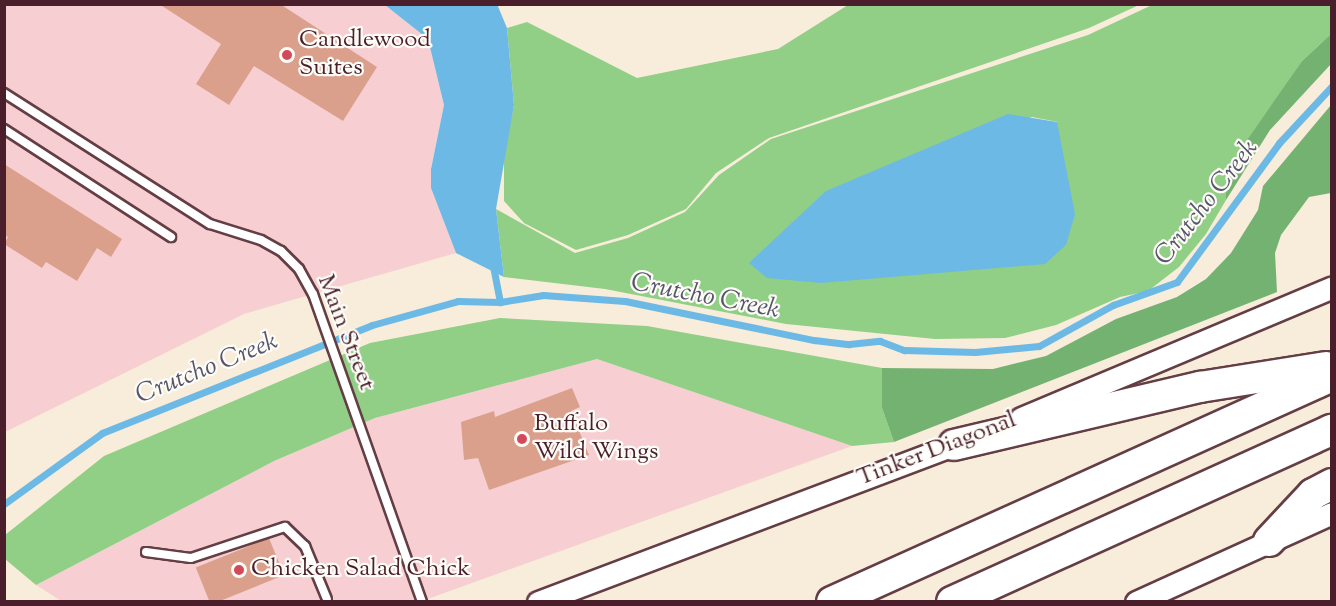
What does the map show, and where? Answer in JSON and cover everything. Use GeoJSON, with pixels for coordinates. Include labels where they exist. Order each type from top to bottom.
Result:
{"type":"FeatureCollection","features":[{"type":"Feature","properties":{"kind":"highway"},"geometry":{"type":"LineString","coordinates":[[954,445],[1200,387],[1332,366]]}},
{"type":"Feature","properties":{"kind":"highway"},"geometry":{"type":"LineString","coordinates":[[831,602],[1332,376]]}},
{"type":"Feature","properties":{"kind":"highway"},"geometry":{"type":"LineString","coordinates":[[952,602],[1332,430]]}},
{"type":"Feature","properties":{"kind":"highway"},"geometry":{"type":"LineString","coordinates":[[1269,541],[1313,494],[1332,484]]}},
{"type":"Feature","properties":{"kind":"street","name":"Tinker Diagonal"},"geometry":{"type":"LineString","coordinates":[[538,602],[954,445],[1332,287]]}},
{"type":"Feature","properties":{"kind":"street"},"geometry":{"type":"LineString","coordinates":[[1136,602],[1332,513]]}},
{"type":"Feature","properties":{"kind":"lane","name":"Main Street"},"geometry":{"type":"LineString","coordinates":[[4,93],[210,224],[261,240],[281,251],[299,269],[313,294],[422,602]]}},
{"type":"Feature","properties":{"kind":"lane"},"geometry":{"type":"LineString","coordinates":[[4,129],[171,237]]}},
{"type":"Feature","properties":{"kind":"lane"},"geometry":{"type":"LineString","coordinates":[[146,552],[191,558],[285,527],[305,546],[327,599]]}},
{"type":"Feature","properties":{"kind":"shaded area"},"geometry":{"type":"Polygon","coordinates":[[[5,5],[385,5],[428,39],[444,105],[431,168],[431,188],[456,253],[244,314],[5,432],[5,5]]]}},
{"type":"Feature","properties":{"kind":"shaded area"},"geometry":{"type":"Polygon","coordinates":[[[597,359],[852,446],[422,601],[63,602],[36,585],[274,461],[375,418],[597,359]]]}},
{"type":"Feature","properties":{"kind":"green space"},"geometry":{"type":"Polygon","coordinates":[[[848,5],[1139,5],[1089,28],[769,138],[716,173],[686,209],[628,235],[576,250],[524,223],[504,201],[504,154],[514,105],[507,28],[527,22],[637,78],[778,49],[848,5]]]}},
{"type":"Feature","properties":{"kind":"green space"},"geometry":{"type":"Polygon","coordinates":[[[1152,5],[1331,5],[1331,34],[1302,61],[1226,175],[1226,200],[1206,234],[1179,267],[1148,291],[1120,297],[1056,325],[1005,338],[935,339],[786,324],[605,289],[504,277],[496,209],[575,253],[628,238],[685,212],[719,175],[771,139],[1088,35],[1152,5]],[[1032,117],[826,191],[1058,122],[1032,117]]]}},
{"type":"Feature","properties":{"kind":"green space"},"geometry":{"type":"Polygon","coordinates":[[[1331,34],[1331,64],[1270,130],[1226,200],[1226,175],[1243,146],[1302,61],[1331,34]]]}},
{"type":"Feature","properties":{"kind":"green space"},"geometry":{"type":"Polygon","coordinates":[[[1331,105],[1331,193],[1309,197],[1281,235],[1275,253],[1277,292],[894,442],[882,408],[882,368],[993,369],[1046,356],[1116,319],[1177,297],[1206,279],[1231,253],[1258,210],[1263,186],[1331,105]]]}},
{"type":"Feature","properties":{"kind":"green space"},"geometry":{"type":"Polygon","coordinates":[[[500,318],[647,326],[882,368],[882,408],[894,442],[852,446],[597,359],[375,418],[274,461],[36,585],[5,559],[5,535],[104,456],[370,343],[500,318]]]}},
{"type":"Feature","properties":{"kind":"water"},"geometry":{"type":"Polygon","coordinates":[[[497,4],[507,28],[514,105],[496,209],[504,277],[456,253],[431,188],[431,169],[444,105],[428,39],[385,5],[497,4]]]}},
{"type":"Feature","properties":{"kind":"water"},"geometry":{"type":"Polygon","coordinates":[[[1008,114],[1057,122],[1075,214],[1066,245],[1045,264],[821,283],[767,278],[749,263],[826,191],[1008,114]]]}},
{"type":"Feature","properties":{"kind":"building","name":"Candlewood Suites"},"geometry":{"type":"Polygon","coordinates":[[[159,4],[280,4],[377,67],[343,121],[254,66],[229,105],[196,84],[221,44],[159,4]]]}},
{"type":"Feature","properties":{"kind":"building"},"geometry":{"type":"Polygon","coordinates":[[[4,164],[122,239],[111,257],[97,248],[77,281],[46,262],[42,268],[4,244],[8,237],[4,235],[4,164]]]}},
{"type":"Feature","properties":{"kind":"building","name":"Buffalo Wild Wings"},"geometry":{"type":"Polygon","coordinates":[[[572,388],[580,407],[571,411],[589,455],[489,490],[478,458],[464,460],[461,422],[494,411],[495,417],[572,388]]]}},
{"type":"Feature","properties":{"kind":"building","name":"Chicken Salad Chick"},"geometry":{"type":"Polygon","coordinates":[[[269,538],[284,575],[217,602],[210,602],[196,568],[269,538]]]}},
{"type":"Feature","properties":{"kind":"waterway","name":"Crutcho Creek"},"geometry":{"type":"LineString","coordinates":[[4,504],[102,433],[372,325],[458,301],[500,302],[543,295],[625,301],[814,340],[849,344],[880,341],[904,350],[975,352],[1039,346],[1113,305],[1177,282],[1279,143],[1332,86]]}},
{"type":"Feature","properties":{"kind":"waterway"},"geometry":{"type":"LineString","coordinates":[[493,266],[500,302]]}},
{"type":"Feature","properties":{"kind":"place","name":"Candlewood Suites"},"geometry":{"type":"Point","coordinates":[287,55]}},
{"type":"Feature","properties":{"kind":"place","name":"Buffalo Wild Wings"},"geometry":{"type":"Point","coordinates":[522,439]}},
{"type":"Feature","properties":{"kind":"place","name":"Chicken Salad Chick"},"geometry":{"type":"Point","coordinates":[239,570]}}]}
